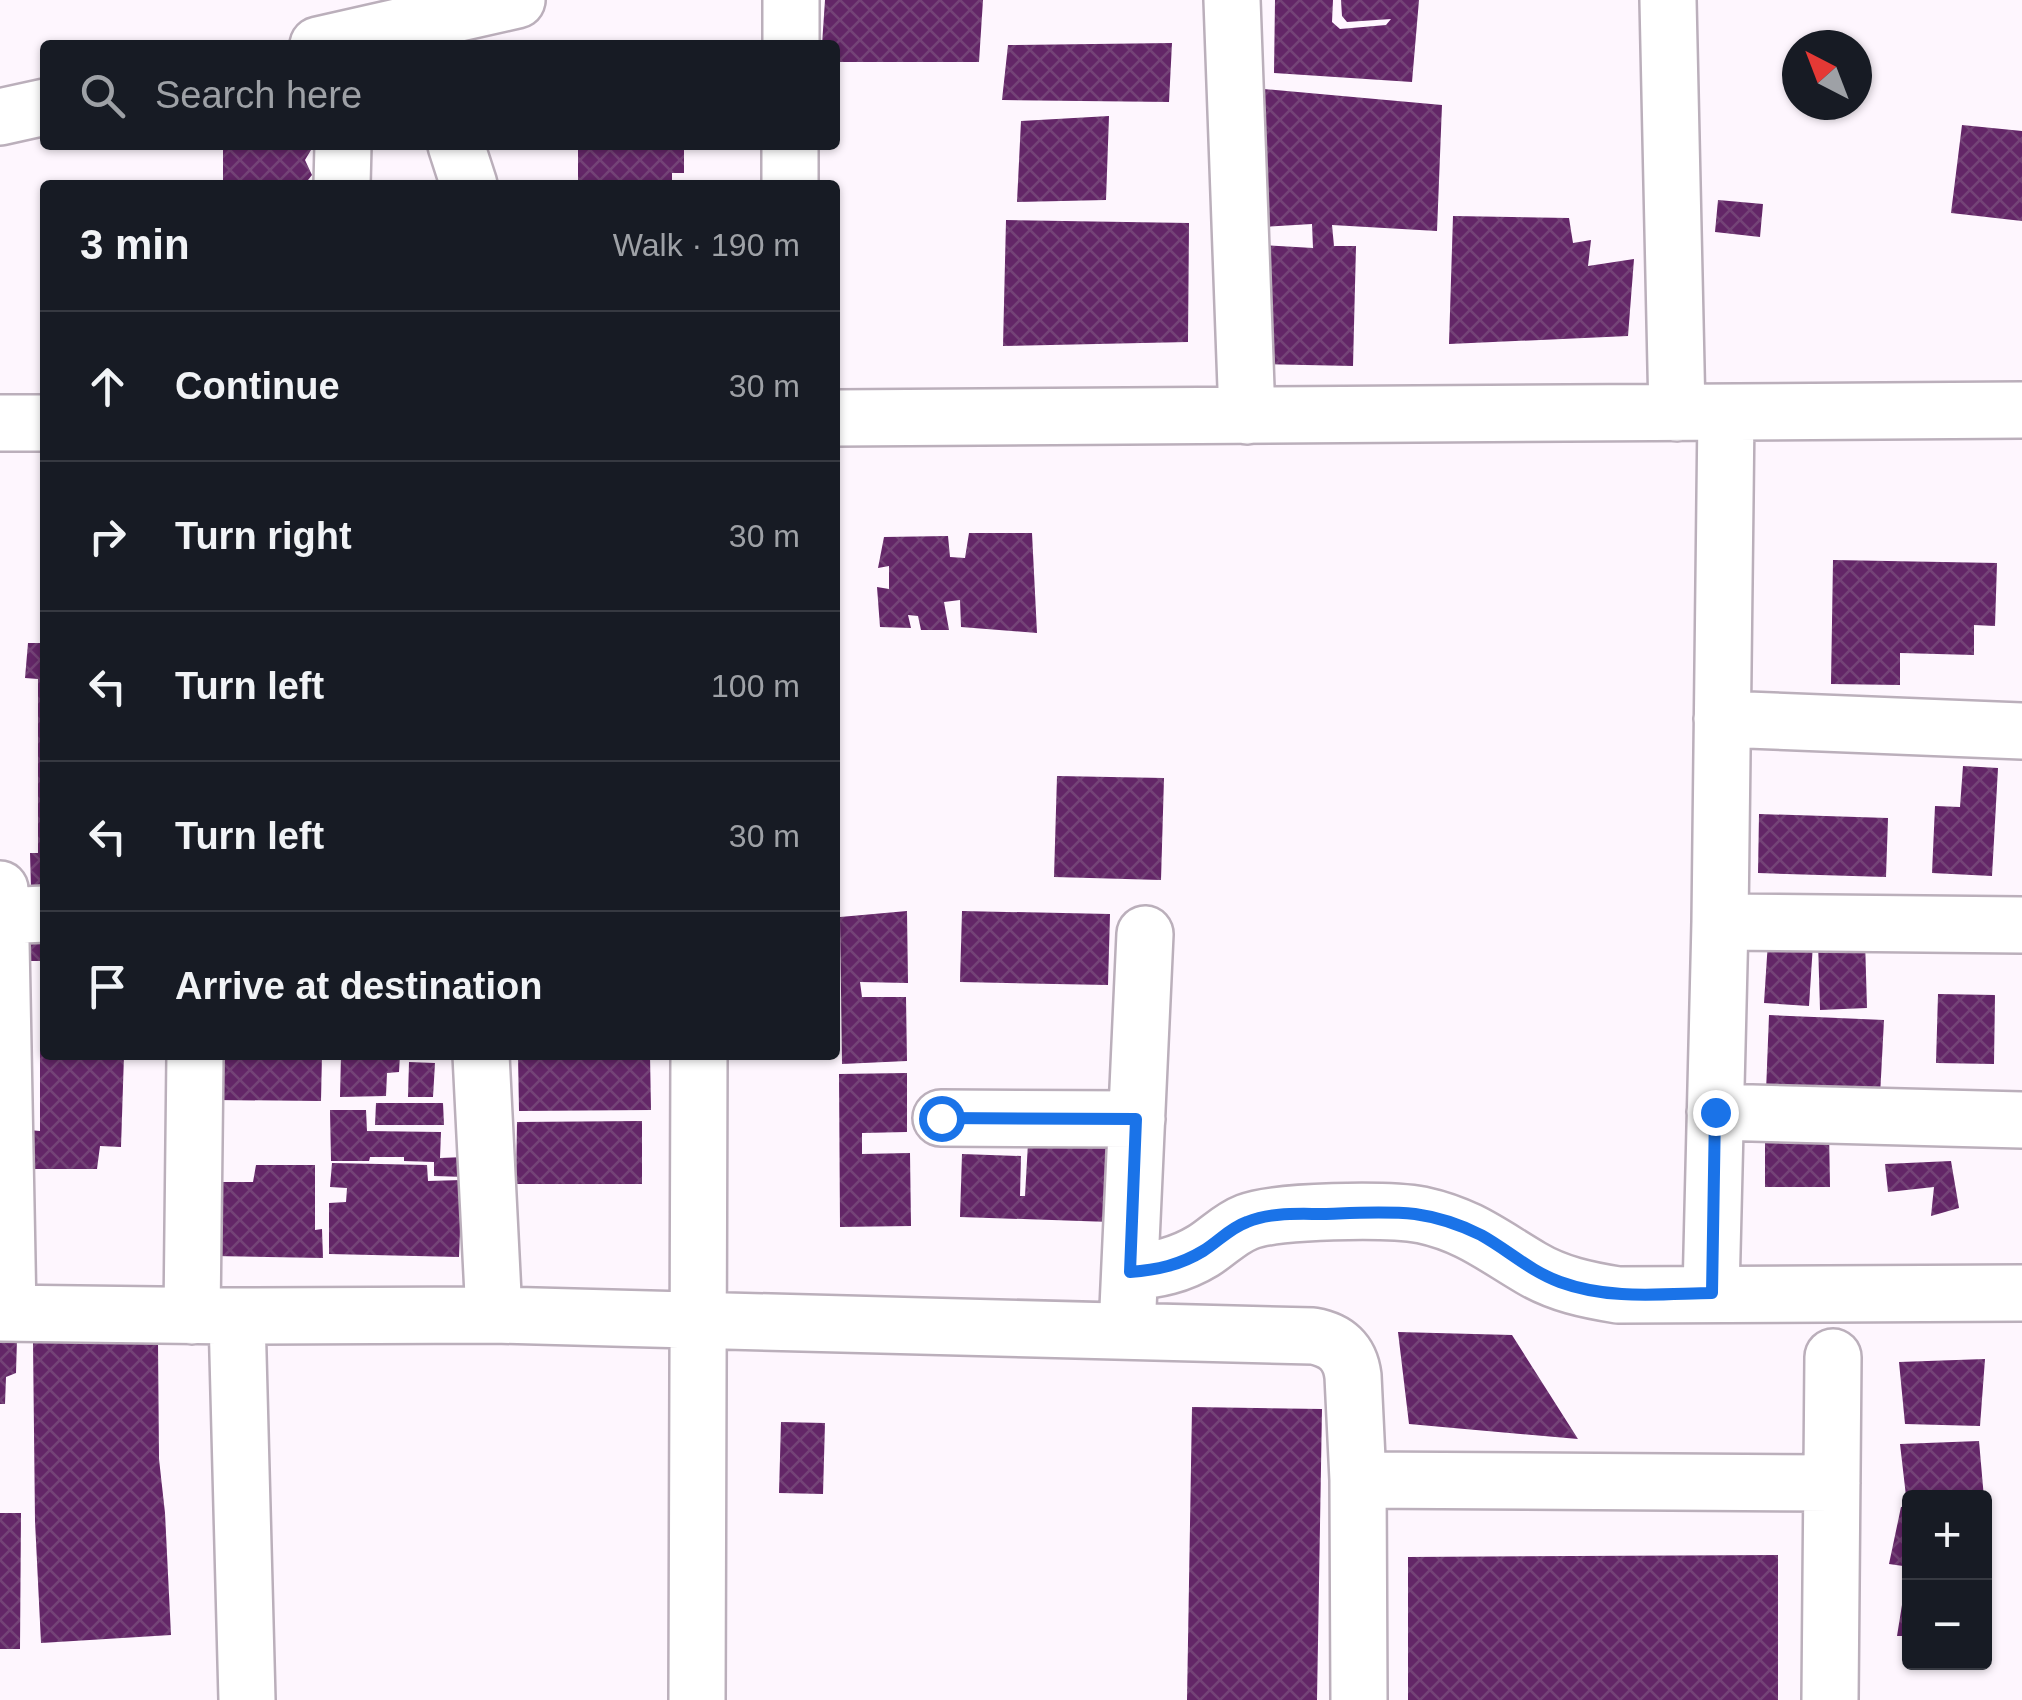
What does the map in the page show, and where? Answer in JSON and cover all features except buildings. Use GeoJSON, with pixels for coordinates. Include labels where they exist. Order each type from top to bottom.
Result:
{"type":"FeatureCollection","features":[{"type":"Feature","properties":{"kind":"street"},"geometry":{"type":"LineString","coordinates":[[339,32],[517,0]]}},
{"type":"Feature","properties":{"kind":"street"},"geometry":{"type":"LineString","coordinates":[[791,0],[791,40]]}},
{"type":"Feature","properties":{"kind":"street"},"geometry":{"type":"LineString","coordinates":[[1232,0],[1247,416]]}},
{"type":"Feature","properties":{"kind":"street"},"geometry":{"type":"LineString","coordinates":[[1668,0],[1722,719],[1712,1293]]}},
{"type":"Feature","properties":{"kind":"street"},"geometry":{"type":"LineString","coordinates":[[0,117],[40,108]]}},
{"type":"Feature","properties":{"kind":"street"},"geometry":{"type":"LineString","coordinates":[[342,150],[342,180]]}},
{"type":"Feature","properties":{"kind":"street"},"geometry":{"type":"LineString","coordinates":[[458,150],[467,180]]}},
{"type":"Feature","properties":{"kind":"street"},"geometry":{"type":"LineString","coordinates":[[790,150],[790,180]]}},
{"type":"Feature","properties":{"kind":"street"},"geometry":{"type":"LineString","coordinates":[[840,418],[2022,410]]}},
{"type":"Feature","properties":{"kind":"street"},"geometry":{"type":"LineString","coordinates":[[0,424],[40,423]]}},
{"type":"Feature","properties":{"kind":"street"},"geometry":{"type":"LineString","coordinates":[[1722,719],[2022,731]]}},
{"type":"Feature","properties":{"kind":"street"},"geometry":{"type":"LineString","coordinates":[[0,889],[4,1313],[494,1315],[1312,1336],[1336,1344],[1352,1364],[1358,1480],[1359,1700]]}},
{"type":"Feature","properties":{"kind":"street"},"geometry":{"type":"LineString","coordinates":[[0,916],[40,914]]}},
{"type":"Feature","properties":{"kind":"street"},"geometry":{"type":"LineString","coordinates":[[1720,922],[2022,925]]}},
{"type":"Feature","properties":{"kind":"street"},"geometry":{"type":"LineString","coordinates":[[1127,1331],[1145,934]]}},
{"type":"Feature","properties":{"kind":"street"},"geometry":{"type":"LineString","coordinates":[[195,1060],[247,1700]]}},
{"type":"Feature","properties":{"kind":"street"},"geometry":{"type":"LineString","coordinates":[[481,1060],[494,1315]]}},
{"type":"Feature","properties":{"kind":"street"},"geometry":{"type":"LineString","coordinates":[[697,1700],[699,1060]]}},
{"type":"Feature","properties":{"kind":"street"},"geometry":{"type":"LineString","coordinates":[[1715,1112],[2022,1120]]}},
{"type":"Feature","properties":{"kind":"street"},"geometry":{"type":"LineString","coordinates":[[941,1118],[1136,1119]]}},
{"type":"Feature","properties":{"kind":"street"},"geometry":{"type":"LineString","coordinates":[[1130,1272],[1180,1263],[1226,1232],[1273,1215],[1385,1212],[1419,1215],[1452,1224],[1481,1236],[1558,1281],[1618,1295],[2022,1293]]}},
{"type":"Feature","properties":{"kind":"street"},"geometry":{"type":"LineString","coordinates":[[1830,1700],[1833,1356]]}},
{"type":"Feature","properties":{"kind":"street"},"geometry":{"type":"LineString","coordinates":[[1358,1480],[1832,1483]]}},
{"type":"Feature","properties":{"kind":"route"},"geometry":{"type":"LineString","coordinates":[[941,1118],[1136,1119],[1130,1272],[1180,1263],[1226,1232],[1273,1215],[1385,1212],[1419,1215],[1452,1224],[1481,1236],[1558,1281],[1618,1295],[1712,1293],[1715,1112]]}}]}
